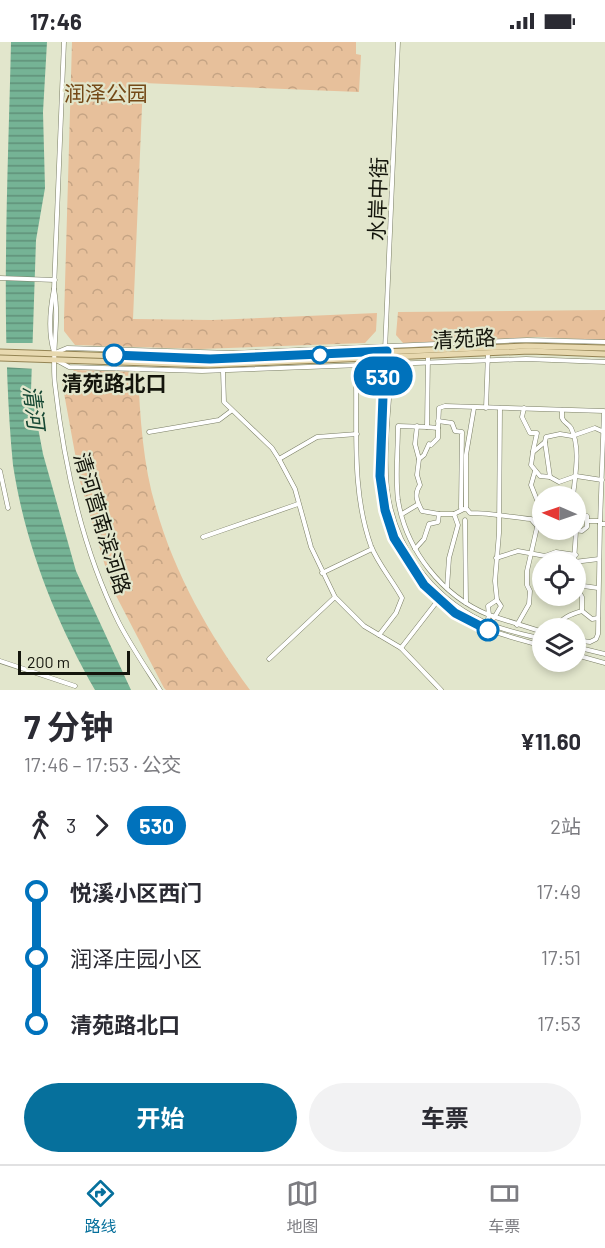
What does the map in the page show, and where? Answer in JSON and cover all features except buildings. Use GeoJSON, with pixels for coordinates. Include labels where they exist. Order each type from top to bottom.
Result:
{"type":"FeatureCollection","features":[{"type":"Feature","properties":{"kind":"main road","name":"清苑路"},"geometry":{"type":"LineString","coordinates":[[387,357],[526,346],[605,348]]}},
{"type":"Feature","properties":{"kind":"main road","name":"清苑路"},"geometry":{"type":"LineString","coordinates":[[0,358],[54,356],[428,359],[530,351],[605,354]]}},
{"type":"Feature","properties":{"kind":"main road","name":"清苑路"},"geometry":{"type":"LineString","coordinates":[[0,352],[46,356]]}},
{"type":"Feature","properties":{"kind":"street"},"geometry":{"type":"LineString","coordinates":[[64,42],[54,289],[54,356],[69,367],[223,371],[387,357],[527,340],[605,342]]}},
{"type":"Feature","properties":{"kind":"street","name":"水岸中街"},"geometry":{"type":"LineString","coordinates":[[398,42],[387,357],[380,476],[385,510],[394,538],[405,560],[424,585],[473,623],[532,642]]}},
{"type":"Feature","properties":{"kind":"street"},"geometry":{"type":"LineString","coordinates":[[0,278],[55,280]]}},
{"type":"Feature","properties":{"kind":"street"},"geometry":{"type":"LineString","coordinates":[[486,408],[488,353]]}},
{"type":"Feature","properties":{"kind":"street","name":"清河营南滨河路"},"geometry":{"type":"LineString","coordinates":[[54,356],[54,382],[62,437],[76,503],[90,548],[119,623],[160,690]]}},
{"type":"Feature","properties":{"kind":"street","name":"水岸中街"},"geometry":{"type":"LineString","coordinates":[[387,357],[391,370],[386,474],[394,522],[412,559],[427,580],[456,606],[487,623],[532,636]]}},
{"type":"Feature","properties":{"kind":"street"},"geometry":{"type":"LineString","coordinates":[[427,427],[428,359],[551,358],[605,362]]}},
{"type":"Feature","properties":{"kind":"street"},"geometry":{"type":"LineString","coordinates":[[223,371],[224,402],[272,448],[279,459],[295,489],[322,573],[335,597],[347,612],[401,648],[441,690]]}},
{"type":"Feature","properties":{"kind":"street"},"geometry":{"type":"LineString","coordinates":[[356,379],[357,484],[363,520],[372,549],[402,598],[396,613],[379,635]]}},
{"type":"Feature","properties":{"kind":"street"},"geometry":{"type":"LineString","coordinates":[[419,459],[424,455],[429,444],[431,445],[438,438],[439,408],[604,411],[598,618],[596,639],[586,641]]}},
{"type":"Feature","properties":{"kind":"street"},"geometry":{"type":"LineString","coordinates":[[447,588],[449,558],[456,541],[456,516],[464,508],[466,455],[474,408]]}},
{"type":"Feature","properties":{"kind":"street"},"geometry":{"type":"LineString","coordinates":[[494,618],[501,606],[497,600],[496,558],[500,408]]}},
{"type":"Feature","properties":{"kind":"street"},"geometry":{"type":"LineString","coordinates":[[524,408],[524,421],[530,433],[543,433],[550,477]]}},
{"type":"Feature","properties":{"kind":"street"},"geometry":{"type":"LineString","coordinates":[[562,410],[562,418],[571,427],[575,444],[574,486]]}},
{"type":"Feature","properties":{"kind":"street"},"geometry":{"type":"LineString","coordinates":[[149,432],[219,420],[231,411]]}},
{"type":"Feature","properties":{"kind":"street"},"geometry":{"type":"LineString","coordinates":[[438,421],[452,423],[455,431],[462,432],[464,508],[470,513],[498,513],[532,520]]}},
{"type":"Feature","properties":{"kind":"street"},"geometry":{"type":"LineString","coordinates":[[438,428],[398,426],[396,473],[402,514],[415,549],[432,573],[466,603],[494,618],[532,629]]}},
{"type":"Feature","properties":{"kind":"street"},"geometry":{"type":"LineString","coordinates":[[417,426],[416,444],[419,459],[417,505],[422,511],[456,516],[465,520]]}},
{"type":"Feature","properties":{"kind":"street"},"geometry":{"type":"LineString","coordinates":[[533,452],[545,440],[560,434],[572,436],[595,428],[604,432]]}},
{"type":"Feature","properties":{"kind":"street"},"geometry":{"type":"LineString","coordinates":[[537,433],[531,465],[540,476],[550,477],[559,482],[576,476],[602,480]]}},
{"type":"Feature","properties":{"kind":"street"},"geometry":{"type":"LineString","coordinates":[[279,459],[317,437],[357,434]]}},
{"type":"Feature","properties":{"kind":"street"},"geometry":{"type":"LineString","coordinates":[[0,471],[8,508]]}},
{"type":"Feature","properties":{"kind":"street"},"geometry":{"type":"LineString","coordinates":[[532,488],[535,471]]}},
{"type":"Feature","properties":{"kind":"street"},"geometry":{"type":"LineString","coordinates":[[203,537],[298,504]]}},
{"type":"Feature","properties":{"kind":"street"},"geometry":{"type":"LineString","coordinates":[[402,514],[417,505]]}},
{"type":"Feature","properties":{"kind":"street"},"geometry":{"type":"LineString","coordinates":[[466,603],[465,520],[470,513]]}},
{"type":"Feature","properties":{"kind":"street"},"geometry":{"type":"LineString","coordinates":[[415,549],[424,539],[429,524],[438,522],[439,514]]}},
{"type":"Feature","properties":{"kind":"street"},"geometry":{"type":"LineString","coordinates":[[586,516],[586,527]]}},
{"type":"Feature","properties":{"kind":"street"},"geometry":{"type":"LineString","coordinates":[[587,521],[602,523]]}},
{"type":"Feature","properties":{"kind":"street"},"geometry":{"type":"LineString","coordinates":[[322,573],[372,549]]}},
{"type":"Feature","properties":{"kind":"street"},"geometry":{"type":"LineString","coordinates":[[496,558],[518,551],[532,555]]}},
{"type":"Feature","properties":{"kind":"street"},"geometry":{"type":"LineString","coordinates":[[517,625],[529,604],[527,571],[532,558]]}},
{"type":"Feature","properties":{"kind":"street"},"geometry":{"type":"LineString","coordinates":[[586,561],[599,559]]}},
{"type":"Feature","properties":{"kind":"street"},"geometry":{"type":"LineString","coordinates":[[586,587],[598,588]]}},
{"type":"Feature","properties":{"kind":"street"},"geometry":{"type":"LineString","coordinates":[[269,658],[335,597]]}},
{"type":"Feature","properties":{"kind":"street"},"geometry":{"type":"LineString","coordinates":[[401,648],[440,599]]}},
{"type":"Feature","properties":{"kind":"street"},"geometry":{"type":"LineString","coordinates":[[487,623],[488,606],[497,600]]}},
{"type":"Feature","properties":{"kind":"street"},"geometry":{"type":"LineString","coordinates":[[582,606],[582,612]]}},
{"type":"Feature","properties":{"kind":"street"},"geometry":{"type":"LineString","coordinates":[[582,612],[592,620],[598,618]]}},
{"type":"Feature","properties":{"kind":"street"},"geometry":{"type":"LineString","coordinates":[[563,618],[582,612]]}},
{"type":"Feature","properties":{"kind":"street"},"geometry":{"type":"LineString","coordinates":[[586,649],[605,654]]}},
{"type":"Feature","properties":{"kind":"street"},"geometry":{"type":"LineString","coordinates":[[586,658],[605,663]]}},
{"type":"Feature","properties":{"kind":"street"},"geometry":{"type":"LineString","coordinates":[[0,661],[75,686]]}},
{"type":"Feature","properties":{"kind":"green space","name":"润泽公园"},"geometry":{"type":"Polygon","coordinates":[[[72,42],[356,42],[356,54],[361,55],[359,92],[143,83],[133,319],[212,320],[377,313],[376,331],[365,343],[201,349],[75,345],[64,331],[72,42]]]}},
{"type":"Feature","properties":{"kind":"green space"},"geometry":{"type":"Polygon","coordinates":[[[605,310],[605,340],[537,337],[403,343],[396,335],[398,312],[605,310]]]}},
{"type":"Feature","properties":{"kind":"green space"},"geometry":{"type":"Polygon","coordinates":[[[74,370],[138,372],[145,458],[164,533],[183,580],[207,625],[250,690],[166,690],[164,688],[111,586],[80,481],[62,382],[74,370]]]}},
{"type":"Feature","properties":{"kind":"shaded area"},"geometry":{"type":"Polygon","coordinates":[[[11,42],[47,42],[43,112],[45,188],[36,240],[31,391],[43,454],[76,571],[131,690],[95,690],[67,636],[44,581],[25,524],[18,494],[9,414],[6,308],[11,42]]]}},
{"type":"Feature","properties":{"kind":"pier"},"geometry":{"type":"Polygon","coordinates":[[[2,343],[36,343],[36,369],[2,367],[2,343]]]}},
{"type":"Feature","properties":{"kind":"bus line","name":"530"},"geometry":{"type":"LineString","coordinates":[[114,355],[210,359],[387,351],[384,370],[380,476],[388,522],[405,560],[424,585],[455,613],[488,630]]}},
{"type":"Feature","properties":{"kind":"place","name":"清苑路北口"},"geometry":{"type":"Point","coordinates":[114,355]}},
{"type":"Feature","properties":{"kind":"water label","name":"清河"},"geometry":{"type":"Point","coordinates":[35,407]}}]}
